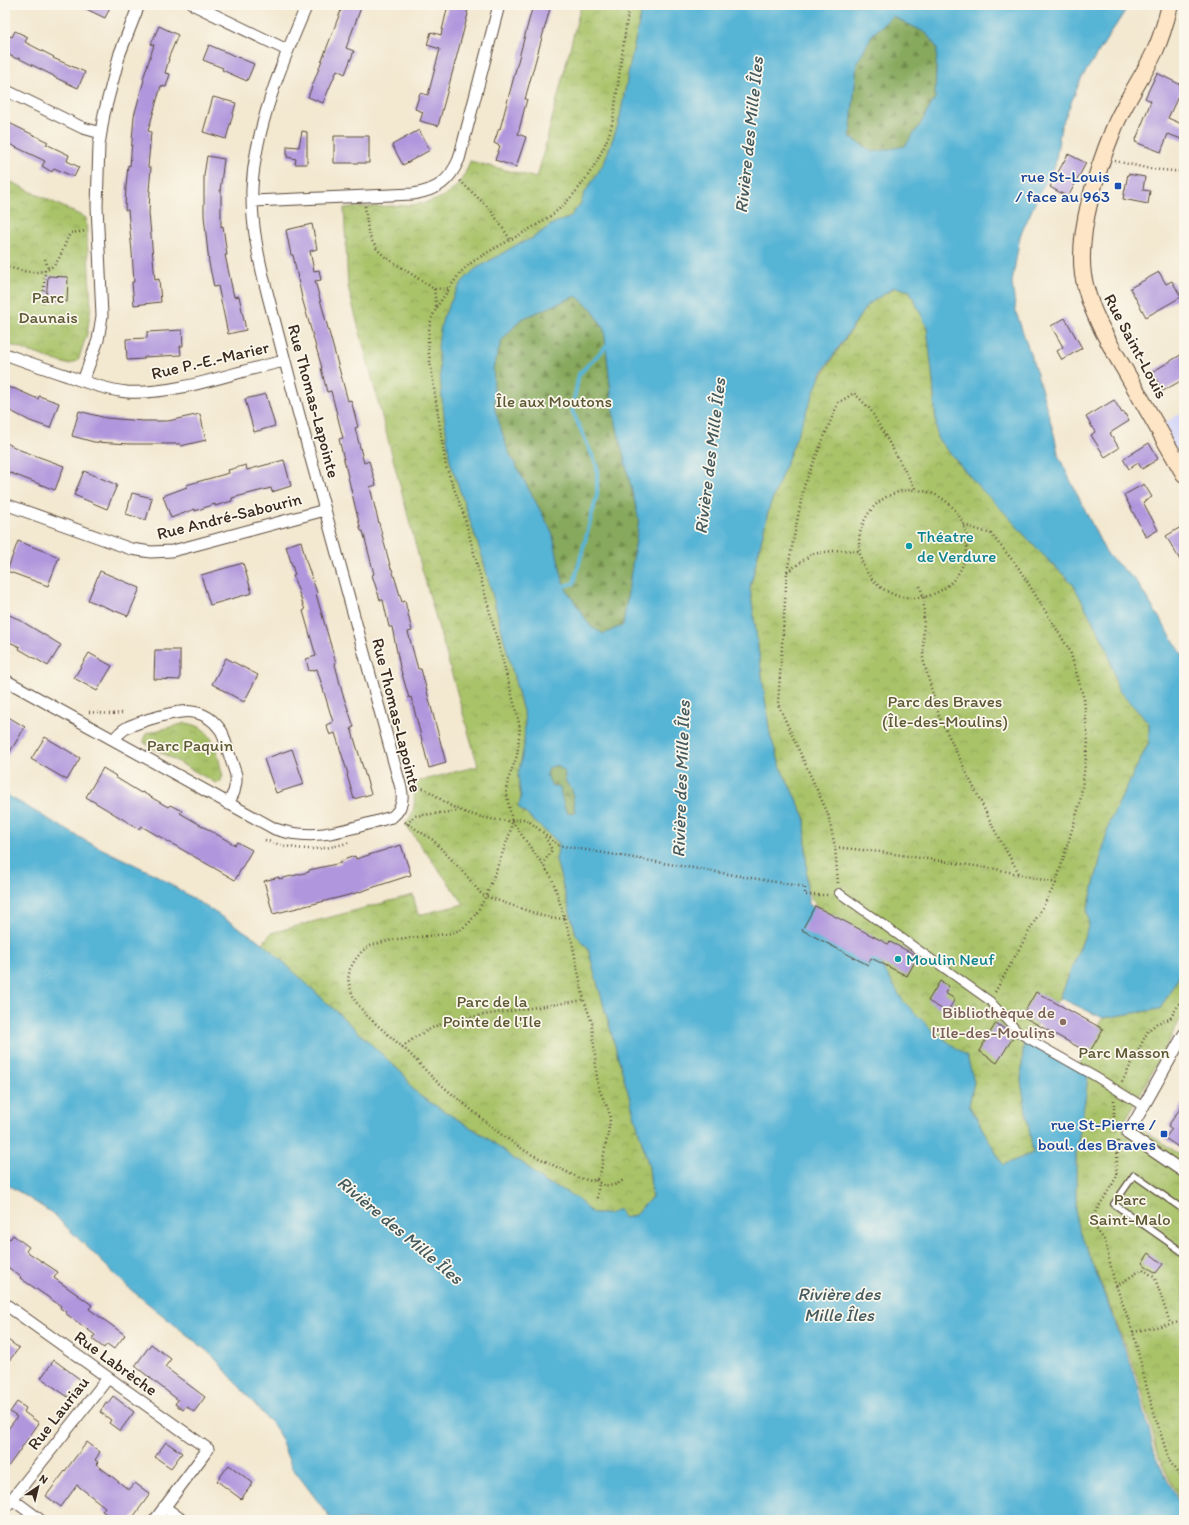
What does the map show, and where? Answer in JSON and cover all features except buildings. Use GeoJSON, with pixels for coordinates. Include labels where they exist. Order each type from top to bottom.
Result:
{"type":"FeatureCollection","features":[{"type":"Feature","properties":{"kind":"main road","name":"Rue Saint-Louis"},"geometry":{"type":"LineString","coordinates":[[1170,5],[1163,31],[1155,52],[1119,116],[1095,180],[1088,210],[1082,265],[1087,293],[1103,332],[1184,474]]}},
{"type":"Feature","properties":{"kind":"street"},"geometry":{"type":"LineString","coordinates":[[83,381],[98,340],[102,316],[97,206],[98,159],[101,133],[109,94],[120,53],[139,5]]}},
{"type":"Feature","properties":{"kind":"street"},"geometry":{"type":"LineString","coordinates":[[194,5],[288,50]]}},
{"type":"Feature","properties":{"kind":"street","name":"Rue Thomas-Lapointe"},"geometry":{"type":"LineString","coordinates":[[228,804],[275,829],[303,836],[336,832],[392,816],[399,811],[403,796],[285,361],[259,258],[253,201],[254,172],[260,136],[271,96],[307,5]]}},
{"type":"Feature","properties":{"kind":"street"},"geometry":{"type":"LineString","coordinates":[[253,201],[413,194],[429,190],[442,183],[451,175],[459,159],[499,5]]}},
{"type":"Feature","properties":{"kind":"street"},"geometry":{"type":"LineString","coordinates":[[5,90],[83,128],[101,133]]}},
{"type":"Feature","properties":{"kind":"street","name":"Rue P.-E.-Marier"},"geometry":{"type":"LineString","coordinates":[[5,354],[83,381],[117,390],[153,391],[186,386],[285,361]]}},
{"type":"Feature","properties":{"kind":"street","name":"Rue André-Sabourin"},"geometry":{"type":"LineString","coordinates":[[5,504],[119,546],[151,552],[172,551],[325,510]]}},
{"type":"Feature","properties":{"kind":"street"},"geometry":{"type":"LineString","coordinates":[[5,680],[228,804],[236,787],[236,775],[222,732],[219,727],[208,718],[188,711],[172,713],[127,726],[114,740]]}},
{"type":"Feature","properties":{"kind":"street"},"geometry":{"type":"LineString","coordinates":[[836,894],[990,1001],[1020,1034],[1144,1107]]}},
{"type":"Feature","properties":{"kind":"street"},"geometry":{"type":"LineString","coordinates":[[1184,1034],[1128,1134],[1184,1172]]}},
{"type":"Feature","properties":{"kind":"street","name":"Rue Labrèche"},"geometry":{"type":"LineString","coordinates":[[5,1304],[208,1449],[164,1507]]}},
{"type":"Feature","properties":{"kind":"street","name":"Rue Lauriau"},"geometry":{"type":"LineString","coordinates":[[8,1504],[108,1378]]}},
{"type":"Feature","properties":{"kind":"street"},"geometry":{"type":"LineString","coordinates":[[8,1504],[40,1520]]}},
{"type":"Feature","properties":{"kind":"street"},"geometry":{"type":"LineString","coordinates":[[155,1520],[164,1507],[182,1520]]}},
{"type":"Feature","properties":{"kind":"lane"},"geometry":{"type":"LineString","coordinates":[[1184,1210],[1134,1175],[1114,1204],[1184,1253]]}},
{"type":"Feature","properties":{"kind":"path"},"geometry":{"type":"LineString","coordinates":[[512,821],[552,878],[572,942],[584,1000],[592,1023],[598,1083],[609,1111],[610,1122],[600,1175],[591,1181],[579,1178],[559,1169],[527,1152],[503,1136],[434,1079],[402,1047],[367,1016],[356,1001],[348,979],[350,969],[355,960],[362,951],[371,945],[382,942],[448,934],[460,930],[469,923],[486,897],[510,833],[512,821],[506,791],[508,780],[517,756],[520,728],[505,666],[463,512],[446,467],[428,348],[428,333],[432,316],[465,268],[478,258],[540,223],[562,205],[584,181],[610,134],[629,5]]}},
{"type":"Feature","properties":{"kind":"path"},"geometry":{"type":"LineString","coordinates":[[1103,158],[1151,169],[1184,172]]}},
{"type":"Feature","properties":{"kind":"path"},"geometry":{"type":"LineString","coordinates":[[460,182],[490,209],[510,240]]}},
{"type":"Feature","properties":{"kind":"path"},"geometry":{"type":"LineString","coordinates":[[365,207],[368,231],[376,248],[384,256],[434,289],[438,290],[450,288]]}},
{"type":"Feature","properties":{"kind":"path"},"geometry":{"type":"LineString","coordinates":[[5,266],[32,272],[41,272],[56,262],[71,233],[86,231]]}},
{"type":"Feature","properties":{"kind":"path"},"geometry":{"type":"LineString","coordinates":[[43,303],[47,269],[45,259]]}},
{"type":"Feature","properties":{"kind":"path"},"geometry":{"type":"LineString","coordinates":[[434,289],[437,303],[436,309]]}},
{"type":"Feature","properties":{"kind":"path"},"geometry":{"type":"LineString","coordinates":[[413,786],[428,791],[451,806],[462,810],[491,818],[512,821],[526,819],[544,835],[551,839],[556,845],[805,887],[804,894],[836,894],[835,847],[828,814],[778,704],[787,572],[804,486],[838,403],[854,393],[870,409],[916,490]]}},
{"type":"Feature","properties":{"kind":"path"},"geometry":{"type":"LineString","coordinates":[[916,490],[939,497],[954,509],[964,525],[968,547],[963,566],[957,577],[943,590],[924,598],[900,597],[885,591],[871,578],[865,569],[859,551],[862,526],[869,513],[882,500],[898,492],[916,490]]}},
{"type":"Feature","properties":{"kind":"path"},"geometry":{"type":"LineString","coordinates":[[964,525],[991,534],[1018,567],[1070,651],[1084,699],[1088,742],[1080,803],[1056,883],[990,1001]]}},
{"type":"Feature","properties":{"kind":"path"},"geometry":{"type":"LineString","coordinates":[[787,572],[812,554],[839,550],[859,551]]}},
{"type":"Feature","properties":{"kind":"path"},"geometry":{"type":"LineString","coordinates":[[920,586],[924,598],[923,659],[939,716],[996,833],[1020,875]]}},
{"type":"Feature","properties":{"kind":"path"},"geometry":{"type":"LineString","coordinates":[[89,712],[111,714],[122,713]]}},
{"type":"Feature","properties":{"kind":"path"},"geometry":{"type":"LineString","coordinates":[[462,810],[414,816],[406,823],[433,840],[466,875],[479,893],[486,897],[543,916],[554,919],[564,918]]}},
{"type":"Feature","properties":{"kind":"path"},"geometry":{"type":"LineString","coordinates":[[542,865],[552,850],[544,835]]}},
{"type":"Feature","properties":{"kind":"path"},"geometry":{"type":"LineString","coordinates":[[835,847],[932,859],[996,869],[1056,883]]}},
{"type":"Feature","properties":{"kind":"path"},"geometry":{"type":"LineString","coordinates":[[1184,995],[1170,1019],[1157,1023],[1148,1031],[1118,1091],[1114,1101],[1114,1117],[1119,1144],[1116,1178],[1093,1216],[1094,1226],[1105,1241],[1116,1286],[1133,1332],[1149,1396],[1169,1460],[1184,1483]]}},
{"type":"Feature","properties":{"kind":"path"},"geometry":{"type":"LineString","coordinates":[[402,1047],[417,1036],[436,1026],[457,1019],[584,1000]]}},
{"type":"Feature","properties":{"kind":"path"},"geometry":{"type":"LineString","coordinates":[[596,1179],[599,1183],[607,1185],[620,1183],[624,1179]]}},
{"type":"Feature","properties":{"kind":"path"},"geometry":{"type":"LineString","coordinates":[[598,1198],[599,1183]]}},
{"type":"Feature","properties":{"kind":"path"},"geometry":{"type":"LineString","coordinates":[[1116,1286],[1144,1269],[1155,1278],[1170,1324]]}},
{"type":"Feature","properties":{"kind":"path"},"geometry":{"type":"LineString","coordinates":[[1133,1332],[1184,1321]]}},
{"type":"Feature","properties":{"kind":"shaded area"},"geometry":{"type":"Polygon","coordinates":[[[1184,411],[1184,466],[1160,426],[1184,411]]]}},
{"type":"Feature","properties":{"kind":"green space","name":"Parc de la Pointe de l'Ile"},"geometry":{"type":"Polygon","coordinates":[[[581,5],[643,5],[619,122],[604,163],[584,194],[581,203],[569,218],[554,223],[531,239],[518,244],[474,270],[463,281],[454,295],[443,318],[442,398],[450,461],[483,559],[525,719],[524,746],[518,776],[521,798],[518,807],[559,843],[556,860],[576,934],[588,949],[649,1167],[652,1197],[635,1215],[623,1218],[619,1210],[609,1214],[594,1214],[578,1199],[557,1187],[545,1183],[524,1164],[512,1158],[486,1137],[420,1096],[412,1088],[405,1076],[263,943],[271,933],[413,895],[418,915],[464,904],[405,824],[409,819],[414,805],[412,783],[478,766],[420,562],[348,287],[344,208],[417,204],[440,198],[449,193],[457,185],[470,161],[537,178],[581,5]]]}},
{"type":"Feature","properties":{"kind":"green space"},"geometry":{"type":"Polygon","coordinates":[[[892,16],[926,33],[937,48],[935,98],[920,125],[905,146],[873,152],[850,137],[857,63],[872,35],[892,16]]]}},
{"type":"Feature","properties":{"kind":"green space","name":"Parc Daunais"},"geometry":{"type":"Polygon","coordinates":[[[5,179],[86,218],[91,307],[87,334],[79,358],[73,363],[66,364],[5,343],[5,179]]]}},
{"type":"Feature","properties":{"kind":"green space","name":"Parc des Braves (Île-des-Moulins)"},"geometry":{"type":"Polygon","coordinates":[[[896,287],[910,291],[927,327],[933,380],[937,438],[979,487],[1005,513],[1036,548],[1073,584],[1107,648],[1118,690],[1149,723],[1149,742],[1110,821],[1087,912],[1089,925],[1060,998],[1024,1039],[1021,1081],[1033,1153],[1003,1165],[969,1105],[974,1082],[967,1056],[932,1030],[903,1001],[876,956],[820,912],[807,891],[805,817],[783,773],[770,735],[750,588],[769,508],[813,389],[867,305],[896,287]]]}},
{"type":"Feature","properties":{"kind":"green space","name":"Île aux Moutons"},"geometry":{"type":"Polygon","coordinates":[[[576,296],[592,309],[604,329],[613,411],[639,520],[623,625],[604,634],[591,627],[564,586],[552,532],[508,451],[495,410],[493,368],[502,340],[521,319],[576,296]]]}},
{"type":"Feature","properties":{"kind":"green space","name":"Parc Paquin"},"geometry":{"type":"Polygon","coordinates":[[[186,723],[196,725],[209,735],[216,750],[223,776],[220,782],[214,782],[144,743],[144,737],[147,733],[186,723]]]}},
{"type":"Feature","properties":{"kind":"green space"},"geometry":{"type":"Polygon","coordinates":[[[557,765],[565,772],[566,782],[572,789],[575,812],[571,814],[567,813],[563,804],[560,788],[552,786],[546,774],[548,768],[557,765]]]}},
{"type":"Feature","properties":{"kind":"green space","name":"Parc Saint-Malo"},"geometry":{"type":"Polygon","coordinates":[[[1184,968],[1184,1013],[1126,1119],[1184,1157],[1184,1508],[1159,1458],[1138,1377],[1075,1220],[1076,1154],[1085,1099],[1078,1067],[1103,1018],[1160,1009],[1184,968]]]}},
{"type":"Feature","properties":{"kind":"water","name":"Rivière des Mille Îles"},"geometry":{"type":"Polygon","coordinates":[[[643,5],[1129,5],[1081,79],[1061,127],[1055,165],[1040,192],[1020,236],[1012,283],[1016,312],[1037,374],[1059,457],[1106,553],[1136,581],[1184,657],[1184,968],[1160,1009],[1103,1018],[1060,998],[1089,925],[1087,912],[1110,821],[1149,742],[1149,723],[1118,690],[1107,648],[1073,584],[1036,548],[1005,513],[979,487],[937,438],[933,380],[927,327],[910,291],[895,287],[867,305],[821,374],[769,508],[750,588],[770,735],[783,773],[805,817],[807,891],[809,904],[876,956],[903,1001],[932,1030],[967,1056],[974,1082],[969,1105],[1003,1165],[1033,1153],[1021,1081],[1024,1038],[1088,1073],[1076,1154],[1076,1220],[1136,1378],[1156,1458],[1184,1511],[1184,1520],[332,1520],[291,1466],[277,1430],[212,1355],[130,1289],[52,1213],[5,1183],[5,794],[86,841],[156,875],[263,943],[405,1076],[412,1088],[420,1096],[486,1137],[512,1158],[524,1164],[545,1183],[557,1187],[578,1199],[594,1214],[609,1214],[619,1209],[623,1218],[635,1215],[652,1197],[649,1167],[588,949],[576,934],[556,860],[559,843],[518,807],[521,798],[518,776],[524,746],[525,719],[483,559],[450,461],[442,398],[438,347],[443,318],[454,295],[463,281],[474,270],[518,244],[531,239],[554,223],[569,218],[581,203],[584,194],[604,163],[619,122],[643,5]],[[892,16],[872,35],[857,63],[850,137],[873,152],[905,146],[920,125],[935,98],[937,48],[926,33],[892,16]],[[576,296],[521,319],[502,340],[493,368],[495,410],[508,451],[552,532],[564,586],[591,627],[604,634],[623,625],[639,520],[613,411],[604,329],[592,309],[576,296]],[[557,765],[548,768],[546,774],[552,786],[560,788],[562,800],[567,813],[571,814],[575,812],[572,789],[566,782],[565,772],[557,765]]]}},
{"type":"Feature","properties":{"kind":"waterway"},"geometry":{"type":"LineString","coordinates":[[564,586],[574,583],[597,495],[597,466],[572,410],[579,374],[607,346]]}},
{"type":"Feature","properties":{"kind":"place","name":"rue St-Louis / face au 963"},"geometry":{"type":"Point","coordinates":[1118,186]}},
{"type":"Feature","properties":{"kind":"place","name":"Théatre de Verdure"},"geometry":{"type":"Point","coordinates":[909,546]}},
{"type":"Feature","properties":{"kind":"place","name":"Moulin Neuf"},"geometry":{"type":"Point","coordinates":[898,959]}},
{"type":"Feature","properties":{"kind":"place","name":"Bibliothèque de l'Ile-des-Moulins"},"geometry":{"type":"Point","coordinates":[1063,1022]}},
{"type":"Feature","properties":{"kind":"place","name":"rue St-Pierre / boul. des Braves"},"geometry":{"type":"Point","coordinates":[1164,1134]}},
{"type":"Feature","properties":{"kind":"park label","name":"Parc Masson"},"geometry":{"type":"Point","coordinates":[1124,1052]}}]}
